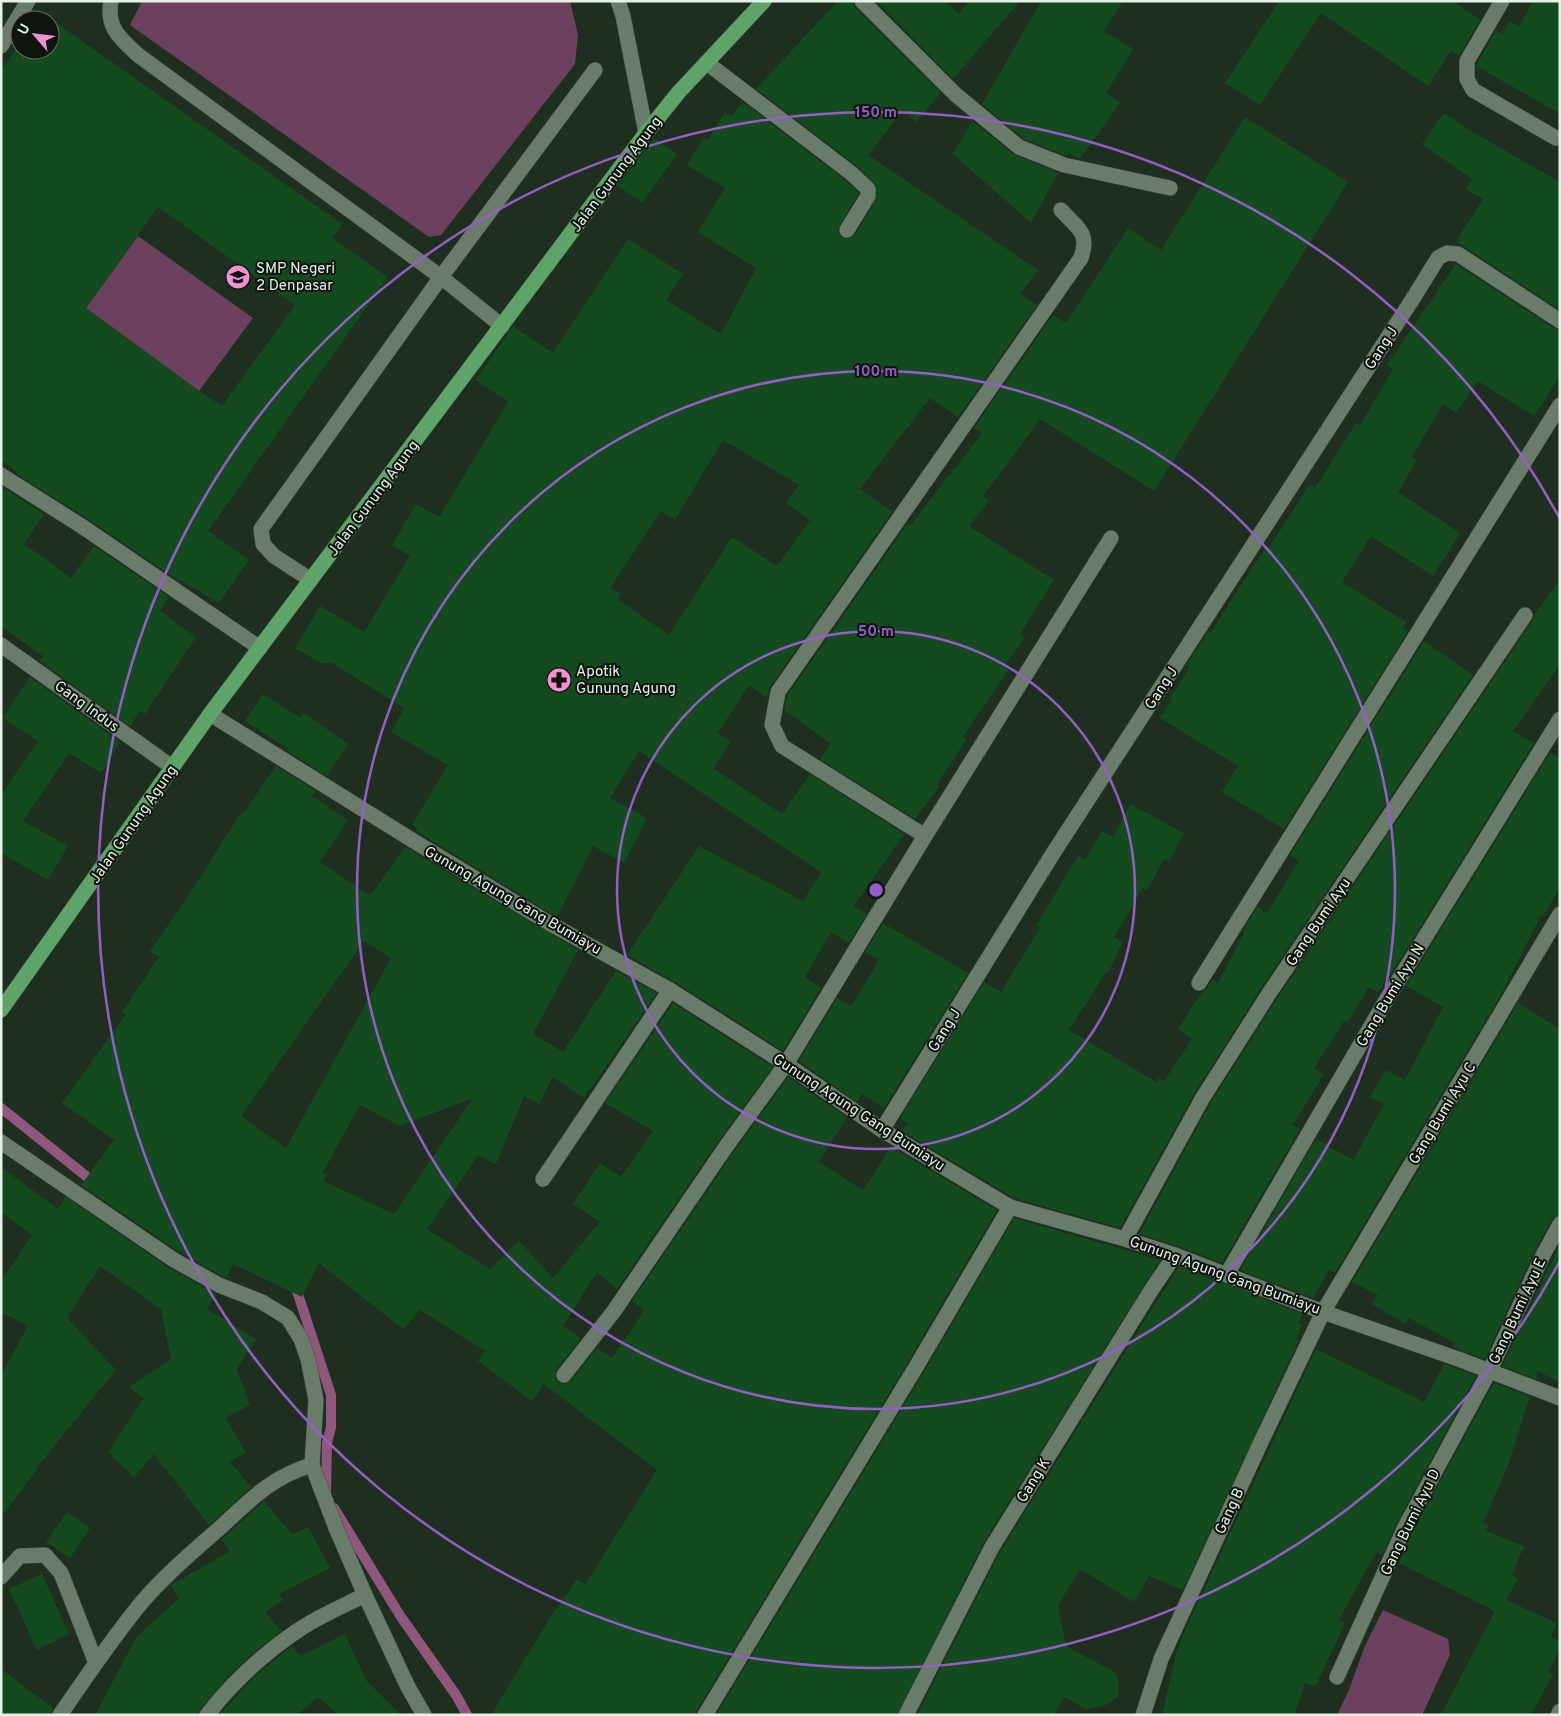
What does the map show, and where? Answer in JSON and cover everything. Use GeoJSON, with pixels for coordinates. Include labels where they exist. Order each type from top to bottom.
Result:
{"type":"FeatureCollection","features":[{"type":"Feature","properties":{"kind":"main road","name":"Jalan Gunung Agung"},"geometry":{"type":"LineString","coordinates":[[1,1010],[210,714],[646,133],[678,93],[764,1]]}},
{"type":"Feature","properties":{"kind":"street"},"geometry":{"type":"LineString","coordinates":[[1,46],[28,1]]}},
{"type":"Feature","properties":{"kind":"street"},"geometry":{"type":"LineString","coordinates":[[111,1],[109,13],[116,34],[138,55],[441,277],[502,326]]}},
{"type":"Feature","properties":{"kind":"street"},"geometry":{"type":"LineString","coordinates":[[618,1],[623,16],[646,133]]}},
{"type":"Feature","properties":{"kind":"street"},"geometry":{"type":"LineString","coordinates":[[862,1],[954,94],[1020,147],[1064,165],[1170,188]]}},
{"type":"Feature","properties":{"kind":"street"},"geometry":{"type":"LineString","coordinates":[[1502,1],[1467,62],[1467,79],[1473,90],[1556,138]]}},
{"type":"Feature","properties":{"kind":"street"},"geometry":{"type":"LineString","coordinates":[[707,63],[868,189],[868,196],[847,230]]}},
{"type":"Feature","properties":{"kind":"street"},"geometry":{"type":"LineString","coordinates":[[311,580],[274,556],[263,544],[261,529],[441,277],[595,70]]}},
{"type":"Feature","properties":{"kind":"street"},"geometry":{"type":"LineString","coordinates":[[925,836],[782,746],[772,725],[774,706],[778,692],[1081,258],[1086,245],[1083,234],[1061,210]]}},
{"type":"Feature","properties":{"kind":"street","name":"Gang J"},"geometry":{"type":"LineString","coordinates":[[882,1130],[1052,855],[1438,258],[1447,253],[1458,254],[1560,321]]}},
{"type":"Feature","properties":{"kind":"street"},"geometry":{"type":"LineString","coordinates":[[1200,983],[1560,405]]}},
{"type":"Feature","properties":{"kind":"street"},"geometry":{"type":"LineString","coordinates":[[1,475],[83,527],[260,648]]}},
{"type":"Feature","properties":{"kind":"street"},"geometry":{"type":"LineString","coordinates":[[564,1375],[614,1311],[724,1148],[786,1064],[925,836],[1111,538]]}},
{"type":"Feature","properties":{"kind":"street","name":"Gang Bumi Ayu"},"geometry":{"type":"LineString","coordinates":[[1125,1239],[1202,1099],[1270,992],[1525,615]]}},
{"type":"Feature","properties":{"kind":"street","name":"Gang Indus"},"geometry":{"type":"LineString","coordinates":[[1,644],[172,767]]}},
{"type":"Feature","properties":{"kind":"street","name":"Gunung Agung Gang Bumiayu"},"geometry":{"type":"LineString","coordinates":[[210,714],[549,923],[670,990],[786,1064],[882,1130],[1010,1207],[1175,1255],[1323,1312],[1490,1370],[1560,1398]]}},
{"type":"Feature","properties":{"kind":"street","name":"Gang Bumi Ayu N"},"geometry":{"type":"LineString","coordinates":[[1227,1274],[1385,1002],[1560,719]]}},
{"type":"Feature","properties":{"kind":"street","name":"Gang Bumi Ayu C"},"geometry":{"type":"LineString","coordinates":[[1323,1312],[1560,914]]}},
{"type":"Feature","properties":{"kind":"street"},"geometry":{"type":"LineString","coordinates":[[543,1180],[670,990]]}},
{"type":"Feature","properties":{"kind":"street"},"geometry":{"type":"LineString","coordinates":[[1,1142],[174,1260],[219,1285],[262,1302],[288,1318],[301,1339],[308,1359],[316,1400],[312,1465],[336,1528],[365,1595],[408,1687],[424,1715]]}},
{"type":"Feature","properties":{"kind":"street"},"geometry":{"type":"LineString","coordinates":[[705,1715],[916,1367],[1010,1207]]}},
{"type":"Feature","properties":{"kind":"street","name":"Gang Bumi Ayu E"},"geometry":{"type":"LineString","coordinates":[[1490,1370],[1543,1255],[1560,1224]]}},
{"type":"Feature","properties":{"kind":"street","name":"Gang K"},"geometry":{"type":"LineString","coordinates":[[906,1715],[992,1547],[1175,1255]]}},
{"type":"Feature","properties":{"kind":"street","name":"Gang B"},"geometry":{"type":"LineString","coordinates":[[1143,1715],[1161,1659],[1323,1312]]}},
{"type":"Feature","properties":{"kind":"street","name":"Gang Bumi Ayu D"},"geometry":{"type":"LineString","coordinates":[[1337,1677],[1405,1526],[1490,1370]]}},
{"type":"Feature","properties":{"kind":"street"},"geometry":{"type":"LineString","coordinates":[[60,1715],[96,1663],[143,1601],[182,1562],[256,1495],[280,1477],[312,1465]]}},
{"type":"Feature","properties":{"kind":"street"},"geometry":{"type":"LineString","coordinates":[[1,1578],[20,1556],[45,1555],[62,1573],[96,1663]]}},
{"type":"Feature","properties":{"kind":"street"},"geometry":{"type":"LineString","coordinates":[[207,1715],[243,1675],[298,1630],[365,1595]]}},
{"type":"Feature","properties":{"kind":"street"},"geometry":{"type":"LineString","coordinates":[[1558,1715],[1560,1711]]}},
{"type":"Feature","properties":{"kind":"shaded area"},"geometry":{"type":"Polygon","coordinates":[[[142,1],[570,1],[578,35],[575,64],[441,235],[429,237],[130,25],[142,1]]]}},
{"type":"Feature","properties":{"kind":"shaded area"},"geometry":{"type":"Polygon","coordinates":[[[138,236],[253,318],[199,391],[86,308],[138,236]]]}},
{"type":"Feature","properties":{"kind":"shaded area"},"geometry":{"type":"Polygon","coordinates":[[[1383,1610],[1448,1639],[1450,1655],[1422,1715],[1337,1715],[1349,1690],[1365,1646],[1383,1610]]]}},
{"type":"Feature","properties":{"kind":"building"},"geometry":{"type":"Polygon","coordinates":[[[838,1],[853,1],[855,8],[941,93],[916,122],[903,110],[868,155],[1038,270],[1020,294],[1037,305],[958,417],[930,398],[860,489],[892,512],[770,687],[767,698],[749,685],[718,733],[731,742],[713,768],[782,814],[810,774],[904,834],[854,906],[867,914],[849,943],[831,932],[805,977],[821,988],[783,1051],[675,982],[627,955],[699,846],[803,901],[821,872],[639,751],[610,798],[647,818],[624,863],[593,846],[557,917],[416,831],[418,829],[412,825],[448,765],[391,732],[404,708],[332,663],[321,663],[295,648],[320,606],[364,632],[410,556],[392,545],[416,504],[439,517],[508,402],[476,380],[513,326],[553,353],[628,239],[683,274],[666,300],[721,334],[756,268],[698,232],[725,188],[687,165],[704,137],[708,140],[725,112],[731,116],[743,102],[845,180],[859,193],[838,229],[839,234],[843,238],[847,239],[855,235],[876,200],[876,185],[857,166],[756,89],[838,1]],[[723,440],[675,520],[661,511],[610,588],[621,594],[617,599],[669,635],[732,537],[777,566],[810,520],[786,503],[799,485],[723,440]]]}},
{"type":"Feature","properties":{"kind":"building"},"geometry":{"type":"Polygon","coordinates":[[[876,1],[945,1],[959,14],[969,1],[1020,1],[953,79],[876,1]]]}},
{"type":"Feature","properties":{"kind":"building"},"geometry":{"type":"Polygon","coordinates":[[[1041,1],[1123,1],[1104,31],[1133,49],[1106,93],[1120,103],[1080,159],[1068,153],[1067,156],[1024,139],[982,104],[1041,1]]]}},
{"type":"Feature","properties":{"kind":"building"},"geometry":{"type":"Polygon","coordinates":[[[1279,1],[1453,1],[1480,20],[1459,56],[1451,51],[1428,86],[1321,13],[1260,105],[1225,83],[1279,1]]]}},
{"type":"Feature","properties":{"kind":"building"},"geometry":{"type":"Polygon","coordinates":[[[1533,1],[1560,1],[1560,114],[1476,66],[1496,30],[1502,34],[1509,21],[1519,26],[1533,1]]]}},
{"type":"Feature","properties":{"kind":"building"},"geometry":{"type":"Polygon","coordinates":[[[60,26],[342,224],[332,238],[388,277],[208,531],[249,560],[219,603],[179,581],[88,519],[16,474],[17,472],[1,460],[1,71],[10,58],[10,60],[60,60],[60,26]],[[158,207],[86,308],[222,406],[295,305],[158,207]]]}},
{"type":"Feature","properties":{"kind":"building"},"geometry":{"type":"Polygon","coordinates":[[[1444,113],[1471,131],[1560,182],[1560,310],[1456,241],[1483,199],[1466,189],[1472,179],[1422,144],[1444,113]]]}},
{"type":"Feature","properties":{"kind":"building"},"geometry":{"type":"Polygon","coordinates":[[[1245,117],[1348,182],[1154,491],[1040,419],[983,496],[989,501],[969,526],[1054,580],[1020,634],[1025,638],[1005,665],[1010,668],[963,736],[967,739],[937,784],[940,786],[915,819],[820,759],[831,744],[784,710],[787,696],[908,523],[911,525],[982,433],[974,428],[1053,315],[1066,323],[1128,228],[1161,250],[1245,117]]]}},
{"type":"Feature","properties":{"kind":"building"},"geometry":{"type":"Polygon","coordinates":[[[972,121],[1013,154],[1058,173],[1031,223],[953,154],[972,121]]]}},
{"type":"Feature","properties":{"kind":"building"},"geometry":{"type":"Polygon","coordinates":[[[654,138],[677,154],[642,203],[618,186],[654,138]]]}},
{"type":"Feature","properties":{"kind":"building"},"geometry":{"type":"Polygon","coordinates":[[[1456,264],[1555,329],[1560,330],[1560,376],[1534,416],[1478,381],[1456,413],[1443,404],[1412,457],[1417,460],[1398,492],[1460,533],[1433,576],[1371,536],[1342,582],[1406,622],[1403,627],[1408,631],[1284,829],[1222,792],[1238,766],[1160,718],[1172,700],[1169,699],[1190,667],[1186,665],[1209,631],[1211,632],[1267,546],[1269,548],[1309,485],[1315,488],[1356,423],[1360,425],[1393,369],[1387,365],[1456,264]]]}},
{"type":"Feature","properties":{"kind":"building"},"geometry":{"type":"Polygon","coordinates":[[[5,489],[44,514],[24,544],[71,578],[94,546],[169,597],[160,611],[196,637],[145,714],[140,711],[130,726],[40,661],[43,656],[1,626],[1,495],[5,489]]]}},
{"type":"Feature","properties":{"kind":"building"},"geometry":{"type":"Polygon","coordinates":[[[1560,580],[1560,665],[1513,731],[1534,743],[1390,976],[1378,993],[1369,987],[1347,1023],[1344,1021],[1314,1068],[1324,1074],[1293,1125],[1300,1129],[1222,1263],[1178,1246],[1139,1234],[1210,1104],[1278,997],[1533,620],[1534,615],[1560,580]]]}},
{"type":"Feature","properties":{"kind":"building"},"geometry":{"type":"Polygon","coordinates":[[[1424,641],[1473,675],[1262,987],[1194,1094],[1120,1228],[1014,1198],[902,1131],[907,1123],[900,1118],[984,982],[1001,992],[1040,928],[1036,926],[1078,856],[1085,860],[1102,831],[1113,837],[1130,804],[1184,833],[1169,861],[1164,859],[1147,890],[1143,888],[1114,937],[1123,942],[1108,973],[1106,972],[1069,1030],[1156,1082],[1159,1078],[1164,1081],[1192,1039],[1178,1029],[1212,979],[1218,983],[1244,933],[1242,932],[1257,907],[1267,913],[1299,861],[1290,855],[1424,641]]]}},
{"type":"Feature","properties":{"kind":"building"},"geometry":{"type":"Polygon","coordinates":[[[30,677],[120,742],[101,773],[69,753],[23,821],[68,846],[48,880],[1,853],[1,795],[38,741],[3,718],[30,677]]]}},
{"type":"Feature","properties":{"kind":"building"},"geometry":{"type":"Polygon","coordinates":[[[263,694],[300,718],[303,712],[348,744],[327,776],[287,751],[288,749],[245,721],[263,694]]]}},
{"type":"Feature","properties":{"kind":"building"},"geometry":{"type":"Polygon","coordinates":[[[1550,753],[1560,758],[1560,888],[1543,916],[1541,915],[1502,993],[1335,1273],[1329,1270],[1313,1298],[1240,1270],[1316,1139],[1353,1160],[1384,1105],[1370,1097],[1386,1070],[1405,1080],[1443,1007],[1406,986],[1550,753]]]}},
{"type":"Feature","properties":{"kind":"building"},"geometry":{"type":"Polygon","coordinates":[[[276,766],[316,791],[312,796],[348,820],[320,862],[370,896],[405,847],[578,950],[533,1034],[563,1052],[616,971],[657,993],[584,1098],[553,1077],[539,1104],[524,1096],[496,1164],[478,1156],[427,1229],[490,1269],[519,1241],[553,1278],[600,1222],[573,1204],[600,1163],[621,1177],[653,1131],[605,1103],[673,1003],[773,1067],[717,1143],[617,1289],[597,1272],[563,1326],[581,1338],[556,1370],[555,1378],[559,1383],[563,1384],[571,1381],[597,1348],[612,1358],[644,1311],[632,1301],[733,1153],[788,1077],[847,1117],[819,1162],[863,1190],[891,1147],[997,1210],[908,1362],[697,1710],[696,1715],[491,1715],[546,1624],[577,1579],[585,1585],[657,1470],[544,1384],[532,1401],[478,1361],[485,1351],[420,1310],[403,1329],[319,1263],[302,1297],[233,1264],[226,1278],[179,1252],[81,1185],[114,1140],[62,1103],[126,1014],[122,1012],[159,957],[150,951],[191,892],[240,814],[242,815],[276,766]],[[364,941],[241,1116],[286,1148],[391,958],[364,941]],[[473,1098],[400,1126],[360,1105],[323,1172],[327,1175],[323,1181],[394,1214],[473,1098]]]}},
{"type":"Feature","properties":{"kind":"building"},"geometry":{"type":"Polygon","coordinates":[[[883,923],[968,973],[884,1108],[862,1094],[857,1102],[799,1061],[837,998],[851,1006],[879,960],[865,952],[883,923]]]}},
{"type":"Feature","properties":{"kind":"building"},"geometry":{"type":"Polygon","coordinates":[[[1518,1003],[1560,1029],[1560,1215],[1552,1219],[1535,1250],[1485,1359],[1453,1347],[1455,1343],[1409,1318],[1405,1324],[1372,1304],[1378,1295],[1352,1282],[1518,1003]]]}},
{"type":"Feature","properties":{"kind":"building"},"geometry":{"type":"Polygon","coordinates":[[[1,1167],[58,1209],[66,1197],[169,1268],[216,1294],[207,1309],[256,1339],[237,1369],[250,1405],[225,1418],[246,1452],[230,1462],[251,1487],[209,1525],[154,1454],[134,1477],[108,1452],[144,1398],[129,1387],[171,1359],[161,1309],[100,1266],[68,1316],[70,1317],[68,1319],[116,1370],[37,1467],[38,1469],[1,1516],[1,1375],[28,1326],[1,1312],[1,1282],[32,1235],[1,1212],[1,1167]]]}},
{"type":"Feature","properties":{"kind":"building"},"geometry":{"type":"Polygon","coordinates":[[[1014,1218],[1160,1260],[984,1542],[897,1715],[716,1715],[924,1372],[1014,1218]]]}},
{"type":"Feature","properties":{"kind":"building"},"geometry":{"type":"Polygon","coordinates":[[[1560,1244],[1560,1383],[1538,1371],[1536,1379],[1502,1366],[1560,1244]]]}},
{"type":"Feature","properties":{"kind":"building"},"geometry":{"type":"Polygon","coordinates":[[[1179,1266],[1303,1314],[1298,1323],[1302,1325],[1296,1339],[1299,1340],[1183,1590],[1149,1576],[1134,1602],[1080,1569],[1058,1605],[1066,1646],[1118,1674],[1118,1697],[1106,1705],[1086,1709],[1064,1697],[1054,1715],[917,1715],[1000,1552],[1179,1266]]]}},
{"type":"Feature","properties":{"kind":"building"},"geometry":{"type":"Polygon","coordinates":[[[1316,1349],[1424,1402],[1444,1364],[1476,1376],[1397,1523],[1382,1555],[1376,1552],[1339,1620],[1345,1623],[1315,1687],[1305,1683],[1294,1715],[1162,1715],[1176,1654],[1185,1630],[1316,1349]]]}},
{"type":"Feature","properties":{"kind":"building"},"geometry":{"type":"Polygon","coordinates":[[[1494,1383],[1530,1397],[1508,1465],[1483,1523],[1489,1526],[1486,1531],[1524,1546],[1512,1575],[1518,1579],[1506,1600],[1557,1623],[1551,1636],[1560,1641],[1560,1649],[1548,1672],[1553,1674],[1531,1715],[1441,1715],[1495,1611],[1399,1563],[1413,1531],[1494,1383]]]}},
{"type":"Feature","properties":{"kind":"building"},"geometry":{"type":"Polygon","coordinates":[[[264,1501],[292,1535],[308,1527],[330,1568],[279,1594],[283,1600],[265,1612],[281,1631],[254,1652],[231,1674],[200,1709],[198,1715],[95,1715],[137,1636],[179,1599],[171,1585],[230,1551],[221,1540],[264,1501]]]}},
{"type":"Feature","properties":{"kind":"building"},"geometry":{"type":"Polygon","coordinates":[[[67,1512],[90,1528],[70,1558],[46,1542],[67,1512]]]}},
{"type":"Feature","properties":{"kind":"building"},"geometry":{"type":"Polygon","coordinates":[[[42,1574],[69,1634],[37,1650],[9,1589],[42,1574]]]}},
{"type":"Feature","properties":{"kind":"building"},"geometry":{"type":"Polygon","coordinates":[[[345,1634],[366,1680],[401,1715],[339,1715],[318,1697],[297,1715],[219,1715],[255,1676],[292,1646],[301,1656],[345,1634]]]}},
{"type":"Feature","properties":{"kind":"building"},"geometry":{"type":"Polygon","coordinates":[[[1,1669],[53,1708],[51,1715],[1,1715],[1,1669]]]}},
{"type":"Feature","properties":{"kind":"waterway"},"geometry":{"type":"LineString","coordinates":[[1,1108],[96,1184]]}},
{"type":"Feature","properties":{"kind":"waterway"},"geometry":{"type":"LineString","coordinates":[[294,1285],[331,1395],[331,1427],[327,1443],[326,1494]]}},
{"type":"Feature","properties":{"kind":"waterway"},"geometry":{"type":"LineString","coordinates":[[334,1508],[401,1617],[456,1695],[467,1715]]}},
{"type":"Feature","properties":{"kind":"place","name":"SMP Negeri 2 Denpasar"},"geometry":{"type":"Point","coordinates":[238,277]}},
{"type":"Feature","properties":{"kind":"place","name":"Apotik Gunung Agung"},"geometry":{"type":"Point","coordinates":[559,680]}}]}
